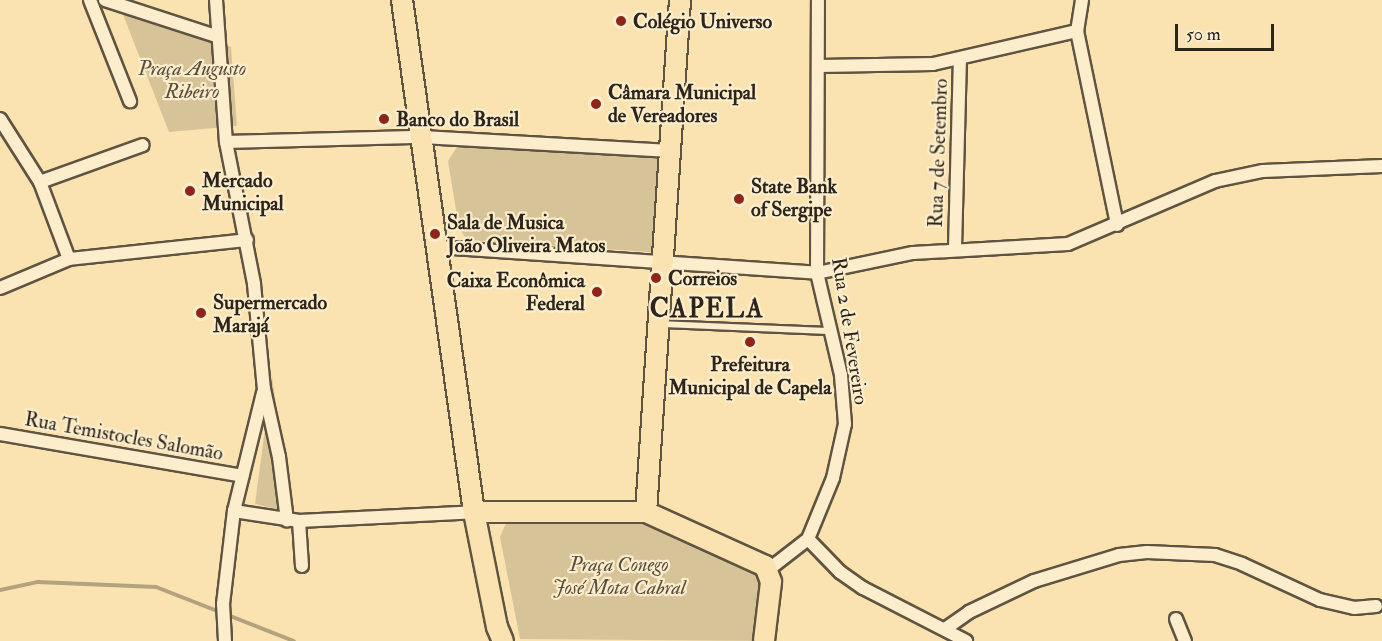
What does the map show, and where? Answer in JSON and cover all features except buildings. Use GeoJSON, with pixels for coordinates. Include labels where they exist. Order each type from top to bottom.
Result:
{"type":"FeatureCollection","features":[{"type":"Feature","properties":{"kind":"main road"},"geometry":{"type":"LineString","coordinates":[[402,0],[474,512],[497,627],[503,641]]}},
{"type":"Feature","properties":{"kind":"main road"},"geometry":{"type":"LineString","coordinates":[[646,512],[680,0]]}},
{"type":"Feature","properties":{"kind":"main road"},"geometry":{"type":"LineString","coordinates":[[474,512],[646,512],[768,570],[771,582],[764,641]]}},
{"type":"Feature","properties":{"kind":"street"},"geometry":{"type":"LineString","coordinates":[[90,0],[130,101]]}},
{"type":"Feature","properties":{"kind":"street"},"geometry":{"type":"LineString","coordinates":[[105,0],[216,36]]}},
{"type":"Feature","properties":{"kind":"street"},"geometry":{"type":"LineString","coordinates":[[216,0],[216,36],[226,142],[247,240],[264,389],[302,566]]}},
{"type":"Feature","properties":{"kind":"street","name":"Rua 2 de Fevereiro"},"geometry":{"type":"LineString","coordinates":[[768,570],[808,539],[833,478],[845,424],[841,375],[817,273],[820,66],[818,0]]}},
{"type":"Feature","properties":{"kind":"street"},"geometry":{"type":"LineString","coordinates":[[1082,0],[1077,31],[1117,225]]}},
{"type":"Feature","properties":{"kind":"street"},"geometry":{"type":"LineString","coordinates":[[820,66],[910,66],[960,59],[1077,31]]}},
{"type":"Feature","properties":{"kind":"street","name":"Rua 7 de Setembro"},"geometry":{"type":"LineString","coordinates":[[955,248],[960,59]]}},
{"type":"Feature","properties":{"kind":"street"},"geometry":{"type":"LineString","coordinates":[[0,120],[40,182],[69,259]]}},
{"type":"Feature","properties":{"kind":"street"},"geometry":{"type":"LineString","coordinates":[[226,142],[422,137],[671,151]]}},
{"type":"Feature","properties":{"kind":"street"},"geometry":{"type":"LineString","coordinates":[[40,182],[143,145]]}},
{"type":"Feature","properties":{"kind":"street"},"geometry":{"type":"LineString","coordinates":[[438,247],[817,273],[955,248],[1068,244],[1117,225],[1215,181],[1263,171],[1382,166]]}},
{"type":"Feature","properties":{"kind":"street"},"geometry":{"type":"LineString","coordinates":[[0,288],[69,259],[247,240]]}},
{"type":"Feature","properties":{"kind":"street"},"geometry":{"type":"LineString","coordinates":[[225,641],[224,604],[234,511],[264,389]]}},
{"type":"Feature","properties":{"kind":"street","name":"Rua Temistocles Salomão"},"geometry":{"type":"LineString","coordinates":[[0,434],[242,476]]}},
{"type":"Feature","properties":{"kind":"street"},"geometry":{"type":"LineString","coordinates":[[234,511],[293,521],[474,512]]}},
{"type":"Feature","properties":{"kind":"street"},"geometry":{"type":"LineString","coordinates":[[808,539],[840,572],[863,588],[966,641]]}},
{"type":"Feature","properties":{"kind":"street"},"geometry":{"type":"LineString","coordinates":[[945,629],[979,606],[1034,581],[1119,555],[1147,552],[1215,555],[1320,600],[1354,608],[1376,606]]}},
{"type":"Feature","properties":{"kind":"street"},"geometry":{"type":"LineString","coordinates":[[1176,619],[1182,640]]}},
{"type":"Feature","properties":{"kind":"lane"},"geometry":{"type":"LineString","coordinates":[[659,324],[832,331]]}},
{"type":"Feature","properties":{"kind":"green space","name":"Praça Augusto Ribeiro"},"geometry":{"type":"Polygon","coordinates":[[[122,12],[231,47],[237,126],[169,132],[122,12]]]}},
{"type":"Feature","properties":{"kind":"green space"},"geometry":{"type":"Polygon","coordinates":[[[470,143],[660,155],[665,253],[467,240],[459,228],[448,161],[457,147],[470,143]]]}},
{"type":"Feature","properties":{"kind":"green space"},"geometry":{"type":"Polygon","coordinates":[[[272,376],[290,512],[255,504],[272,376]]]}},
{"type":"Feature","properties":{"kind":"green space","name":"Praça Conego José Mota Cabral"},"geometry":{"type":"Polygon","coordinates":[[[646,510],[767,574],[763,641],[520,639],[500,537],[507,521],[646,510]]]}},
{"type":"Feature","properties":{"kind":"waterway"},"geometry":{"type":"LineString","coordinates":[[0,590],[38,582],[156,587],[294,641]]}},
{"type":"Feature","properties":{"kind":"place","name":"Colégio Universo"},"geometry":{"type":"Point","coordinates":[621,21]}},
{"type":"Feature","properties":{"kind":"place","name":"Câmara Municipal de Vereadores"},"geometry":{"type":"Point","coordinates":[596,104]}},
{"type":"Feature","properties":{"kind":"place","name":"Banco do Brasil"},"geometry":{"type":"Point","coordinates":[384,119]}},
{"type":"Feature","properties":{"kind":"place","name":"Mercado Municipal"},"geometry":{"type":"Point","coordinates":[190,191]}},
{"type":"Feature","properties":{"kind":"place","name":"State Bank of Sergipe"},"geometry":{"type":"Point","coordinates":[739,199]}},
{"type":"Feature","properties":{"kind":"place","name":"Sala de Musica João Oliveira Matos"},"geometry":{"type":"Point","coordinates":[435,234]}},
{"type":"Feature","properties":{"kind":"place","name":"Correios"},"geometry":{"type":"Point","coordinates":[656,278]}},
{"type":"Feature","properties":{"kind":"place","name":"Caixa Econômica Federal"},"geometry":{"type":"Point","coordinates":[597,292]}},
{"type":"Feature","properties":{"kind":"place","name":"Supermercado Marajá"},"geometry":{"type":"Point","coordinates":[201,313]}},
{"type":"Feature","properties":{"kind":"place","name":"Prefeitura Municipal de Capela"},"geometry":{"type":"Point","coordinates":[750,342]}},
{"type":"Feature","properties":{"kind":"district","name":"CAPELA"},"geometry":{"type":"Point","coordinates":[707,310]}}]}
